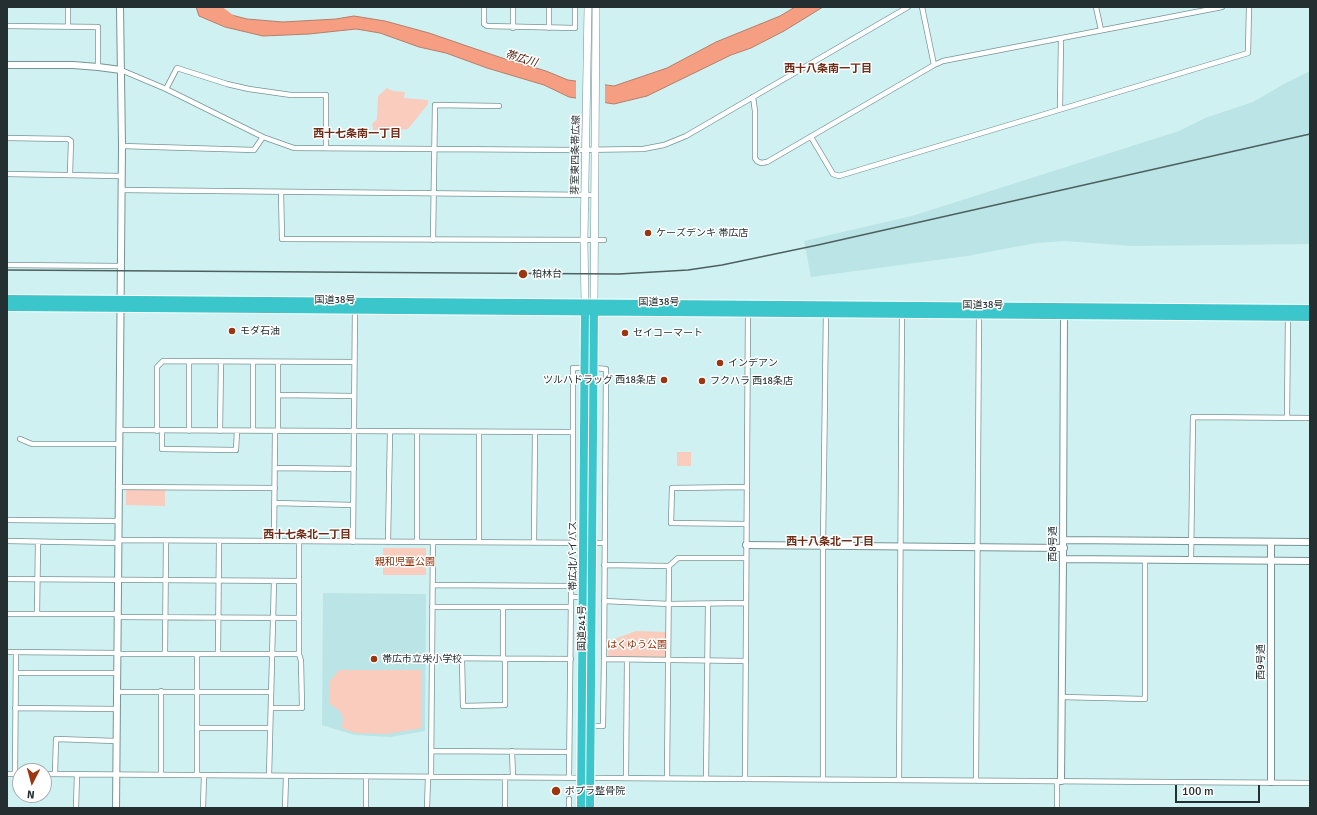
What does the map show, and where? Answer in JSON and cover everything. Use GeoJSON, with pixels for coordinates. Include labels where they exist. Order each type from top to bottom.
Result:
{"type":"FeatureCollection","features":[{"type":"Feature","properties":{"kind":"highway","name":"国道38号"},"geometry":{"type":"LineString","coordinates":[[7,299],[120,304]]}},
{"type":"Feature","properties":{"kind":"highway","name":"国道38号"},"geometry":{"type":"LineString","coordinates":[[7,307],[120,304],[1064,311],[1288,313],[1310,317]]}},
{"type":"Feature","properties":{"kind":"highway","name":"帯広北バイパス"},"geometry":{"type":"LineString","coordinates":[[581,808],[585,308]]}},
{"type":"Feature","properties":{"kind":"highway","name":"国道241号"},"geometry":{"type":"LineString","coordinates":[[590,808],[594,308]]}},
{"type":"Feature","properties":{"kind":"highway","name":"国道38号"},"geometry":{"type":"LineString","coordinates":[[1288,313],[1310,309]]}},
{"type":"Feature","properties":{"kind":"main road","name":"芽室東四条帯広線"},"geometry":{"type":"LineString","coordinates":[[585,308],[584,240],[588,7]]}},
{"type":"Feature","properties":{"kind":"main road","name":"芽室東四条帯広線"},"geometry":{"type":"LineString","coordinates":[[594,308],[596,7]]}},
{"type":"Feature","properties":{"kind":"street"},"geometry":{"type":"LineString","coordinates":[[68,7],[68,26]]}},
{"type":"Feature","properties":{"kind":"street"},"geometry":{"type":"LineString","coordinates":[[116,808],[122,146],[120,7]]}},
{"type":"Feature","properties":{"kind":"street"},"geometry":{"type":"LineString","coordinates":[[484,7],[484,24],[487,26],[513,28],[574,28],[575,7]]}},
{"type":"Feature","properties":{"kind":"street"},"geometry":{"type":"LineString","coordinates":[[513,7],[513,28]]}},
{"type":"Feature","properties":{"kind":"street"},"geometry":{"type":"LineString","coordinates":[[549,7],[549,28]]}},
{"type":"Feature","properties":{"kind":"street"},"geometry":{"type":"LineString","coordinates":[[7,65],[98,67],[121,70],[166,89],[263,137],[294,148],[643,149],[664,145],[686,136],[908,7]]}},
{"type":"Feature","properties":{"kind":"street"},"geometry":{"type":"LineString","coordinates":[[922,7],[934,65]]}},
{"type":"Feature","properties":{"kind":"street"},"geometry":{"type":"LineString","coordinates":[[1096,7],[1100,30]]}},
{"type":"Feature","properties":{"kind":"street"},"geometry":{"type":"LineString","coordinates":[[753,97],[755,111],[755,158],[761,163],[767,162],[943,61],[1222,7]]}},
{"type":"Feature","properties":{"kind":"street"},"geometry":{"type":"LineString","coordinates":[[811,137],[833,174],[840,176],[1248,53],[1249,7]]}},
{"type":"Feature","properties":{"kind":"street"},"geometry":{"type":"LineString","coordinates":[[7,26],[98,27],[98,67]]}},
{"type":"Feature","properties":{"kind":"street"},"geometry":{"type":"LineString","coordinates":[[1060,109],[1061,38]]}},
{"type":"Feature","properties":{"kind":"street"},"geometry":{"type":"LineString","coordinates":[[166,89],[177,68],[227,84],[249,89],[291,95],[326,95],[326,148]]}},
{"type":"Feature","properties":{"kind":"street"},"geometry":{"type":"LineString","coordinates":[[433,240],[435,105],[499,106]]}},
{"type":"Feature","properties":{"kind":"street"},"geometry":{"type":"LineString","coordinates":[[122,146],[254,150],[263,137]]}},
{"type":"Feature","properties":{"kind":"street"},"geometry":{"type":"LineString","coordinates":[[7,138],[68,139],[71,141],[70,174]]}},
{"type":"Feature","properties":{"kind":"street"},"geometry":{"type":"LineString","coordinates":[[7,174],[121,176]]}},
{"type":"Feature","properties":{"kind":"street"},"geometry":{"type":"LineString","coordinates":[[121,190],[595,195]]}},
{"type":"Feature","properties":{"kind":"street"},"geometry":{"type":"LineString","coordinates":[[281,192],[282,238],[604,240]]}},
{"type":"Feature","properties":{"kind":"street"},"geometry":{"type":"LineString","coordinates":[[7,265],[121,266]]}},
{"type":"Feature","properties":{"kind":"street"},"geometry":{"type":"LineString","coordinates":[[353,542],[355,306]]}},
{"type":"Feature","properties":{"kind":"street"},"geometry":{"type":"LineString","coordinates":[[745,779],[748,309]]}},
{"type":"Feature","properties":{"kind":"street"},"geometry":{"type":"LineString","coordinates":[[823,779],[822,545],[826,310]]}},
{"type":"Feature","properties":{"kind":"street"},"geometry":{"type":"LineString","coordinates":[[899,780],[902,310]]}},
{"type":"Feature","properties":{"kind":"street"},"geometry":{"type":"LineString","coordinates":[[976,780],[979,311]]}},
{"type":"Feature","properties":{"kind":"street","name":"西8号通"},"geometry":{"type":"LineString","coordinates":[[1059,781],[1064,559],[1064,311]]}},
{"type":"Feature","properties":{"kind":"street"},"geometry":{"type":"LineString","coordinates":[[1287,418],[1288,313]]}},
{"type":"Feature","properties":{"kind":"street"},"geometry":{"type":"LineString","coordinates":[[236,431],[236,450],[162,449],[158,367],[163,361],[354,362]]}},
{"type":"Feature","properties":{"kind":"street"},"geometry":{"type":"LineString","coordinates":[[189,362],[189,431]]}},
{"type":"Feature","properties":{"kind":"street"},"geometry":{"type":"LineString","coordinates":[[220,362],[220,431]]}},
{"type":"Feature","properties":{"kind":"street"},"geometry":{"type":"LineString","coordinates":[[253,362],[253,431]]}},
{"type":"Feature","properties":{"kind":"street"},"geometry":{"type":"LineString","coordinates":[[274,541],[278,362]]}},
{"type":"Feature","properties":{"kind":"street"},"geometry":{"type":"LineString","coordinates":[[573,543],[573,368],[585,368]]}},
{"type":"Feature","properties":{"kind":"street"},"geometry":{"type":"LineString","coordinates":[[591,726],[603,726],[604,659],[606,369],[594,368]]}},
{"type":"Feature","properties":{"kind":"street"},"geometry":{"type":"LineString","coordinates":[[278,395],[354,396]]}},
{"type":"Feature","properties":{"kind":"street"},"geometry":{"type":"LineString","coordinates":[[1191,560],[1193,417],[1310,418]]}},
{"type":"Feature","properties":{"kind":"street"},"geometry":{"type":"LineString","coordinates":[[119,430],[572,432]]}},
{"type":"Feature","properties":{"kind":"street"},"geometry":{"type":"LineString","coordinates":[[388,542],[390,432]]}},
{"type":"Feature","properties":{"kind":"street"},"geometry":{"type":"LineString","coordinates":[[416,542],[417,432]]}},
{"type":"Feature","properties":{"kind":"street"},"geometry":{"type":"LineString","coordinates":[[479,432],[479,542]]}},
{"type":"Feature","properties":{"kind":"street"},"geometry":{"type":"LineString","coordinates":[[534,542],[535,432]]}},
{"type":"Feature","properties":{"kind":"street"},"geometry":{"type":"LineString","coordinates":[[20,440],[32,444],[119,444]]}},
{"type":"Feature","properties":{"kind":"street"},"geometry":{"type":"LineString","coordinates":[[275,468],[354,469]]}},
{"type":"Feature","properties":{"kind":"street"},"geometry":{"type":"LineString","coordinates":[[118,487],[275,488]]}},
{"type":"Feature","properties":{"kind":"street"},"geometry":{"type":"LineString","coordinates":[[746,524],[671,523],[671,516],[672,488],[747,487]]}},
{"type":"Feature","properties":{"kind":"street"},"geometry":{"type":"LineString","coordinates":[[275,503],[353,505]]}},
{"type":"Feature","properties":{"kind":"street"},"geometry":{"type":"LineString","coordinates":[[7,520],[118,521]]}},
{"type":"Feature","properties":{"kind":"street"},"geometry":{"type":"LineString","coordinates":[[1064,540],[1310,542]]}},
{"type":"Feature","properties":{"kind":"street"},"geometry":{"type":"LineString","coordinates":[[165,654],[166,541]]}},
{"type":"Feature","properties":{"kind":"street"},"geometry":{"type":"LineString","coordinates":[[218,654],[219,541]]}},
{"type":"Feature","properties":{"kind":"street"},"geometry":{"type":"LineString","coordinates":[[7,542],[274,541],[604,543]]}},
{"type":"Feature","properties":{"kind":"street"},"geometry":{"type":"LineString","coordinates":[[37,614],[38,542]]}},
{"type":"Feature","properties":{"kind":"street"},"geometry":{"type":"LineString","coordinates":[[271,708],[302,708],[301,661],[299,654],[299,542]]}},
{"type":"Feature","properties":{"kind":"street"},"geometry":{"type":"LineString","coordinates":[[427,808],[432,751],[433,542]]}},
{"type":"Feature","properties":{"kind":"street","name":"西9号通"},"geometry":{"type":"LineString","coordinates":[[1271,542],[1271,782]]}},
{"type":"Feature","properties":{"kind":"street"},"geometry":{"type":"LineString","coordinates":[[746,545],[1064,548]]}},
{"type":"Feature","properties":{"kind":"street"},"geometry":{"type":"LineString","coordinates":[[604,565],[669,566],[678,558],[746,558]]}},
{"type":"Feature","properties":{"kind":"street"},"geometry":{"type":"LineString","coordinates":[[1064,559],[1310,561]]}},
{"type":"Feature","properties":{"kind":"street"},"geometry":{"type":"LineString","coordinates":[[1062,698],[1145,699],[1145,560]]}},
{"type":"Feature","properties":{"kind":"street"},"geometry":{"type":"LineString","coordinates":[[667,778],[669,566]]}},
{"type":"Feature","properties":{"kind":"street"},"geometry":{"type":"LineString","coordinates":[[7,579],[299,581]]}},
{"type":"Feature","properties":{"kind":"street"},"geometry":{"type":"LineString","coordinates":[[269,776],[274,581]]}},
{"type":"Feature","properties":{"kind":"street"},"geometry":{"type":"LineString","coordinates":[[432,585],[571,586],[569,778]]}},
{"type":"Feature","properties":{"kind":"street"},"geometry":{"type":"LineString","coordinates":[[571,597],[582,597]]}},
{"type":"Feature","properties":{"kind":"street"},"geometry":{"type":"LineString","coordinates":[[604,601],[669,604],[745,603]]}},
{"type":"Feature","properties":{"kind":"street"},"geometry":{"type":"LineString","coordinates":[[706,779],[708,604]]}},
{"type":"Feature","properties":{"kind":"street"},"geometry":{"type":"LineString","coordinates":[[432,606],[571,607]]}},
{"type":"Feature","properties":{"kind":"street"},"geometry":{"type":"LineString","coordinates":[[462,659],[463,706],[505,705],[503,607]]}},
{"type":"Feature","properties":{"kind":"street"},"geometry":{"type":"LineString","coordinates":[[7,614],[166,618],[299,618]]}},
{"type":"Feature","properties":{"kind":"street"},"geometry":{"type":"LineString","coordinates":[[7,652],[117,654],[299,654]]}},
{"type":"Feature","properties":{"kind":"street"},"geometry":{"type":"LineString","coordinates":[[16,652],[15,708],[18,763]]}},
{"type":"Feature","properties":{"kind":"street"},"geometry":{"type":"LineString","coordinates":[[197,654],[197,775]]}},
{"type":"Feature","properties":{"kind":"street"},"geometry":{"type":"LineString","coordinates":[[432,658],[570,659]]}},
{"type":"Feature","properties":{"kind":"street"},"geometry":{"type":"LineString","coordinates":[[604,659],[746,661]]}},
{"type":"Feature","properties":{"kind":"street"},"geometry":{"type":"LineString","coordinates":[[626,778],[627,660]]}},
{"type":"Feature","properties":{"kind":"street"},"geometry":{"type":"LineString","coordinates":[[16,673],[117,673]]}},
{"type":"Feature","properties":{"kind":"street"},"geometry":{"type":"LineString","coordinates":[[161,691],[161,775]]}},
{"type":"Feature","properties":{"kind":"street"},"geometry":{"type":"LineString","coordinates":[[117,692],[271,692]]}},
{"type":"Feature","properties":{"kind":"street"},"geometry":{"type":"LineString","coordinates":[[15,708],[117,709]]}},
{"type":"Feature","properties":{"kind":"street"},"geometry":{"type":"LineString","coordinates":[[198,728],[270,728]]}},
{"type":"Feature","properties":{"kind":"street"},"geometry":{"type":"LineString","coordinates":[[116,741],[56,739],[55,774],[1310,782]]}},
{"type":"Feature","properties":{"kind":"street"},"geometry":{"type":"LineString","coordinates":[[432,751],[569,752]]}},
{"type":"Feature","properties":{"kind":"street"},"geometry":{"type":"LineString","coordinates":[[512,751],[513,777]]}},
{"type":"Feature","properties":{"kind":"street"},"geometry":{"type":"LineString","coordinates":[[76,774],[76,808]]}},
{"type":"Feature","properties":{"kind":"street"},"geometry":{"type":"LineString","coordinates":[[203,808],[204,775]]}},
{"type":"Feature","properties":{"kind":"street"},"geometry":{"type":"LineString","coordinates":[[285,808],[286,776]]}},
{"type":"Feature","properties":{"kind":"street"},"geometry":{"type":"LineString","coordinates":[[366,776],[366,808]]}},
{"type":"Feature","properties":{"kind":"street"},"geometry":{"type":"LineString","coordinates":[[505,777],[505,808]]}},
{"type":"Feature","properties":{"kind":"street"},"geometry":{"type":"LineString","coordinates":[[1057,808],[1059,781]]}},
{"type":"Feature","properties":{"kind":"street"},"geometry":{"type":"LineString","coordinates":[[569,799],[569,808]]}},
{"type":"Feature","properties":{"kind":"shaded area"},"geometry":{"type":"Polygon","coordinates":[[[196,7],[210,7],[212,10],[247,19],[283,22],[336,19],[354,16],[385,21],[429,33],[502,58],[546,71],[568,80],[614,86],[667,68],[716,42],[780,16],[795,7],[823,7],[784,31],[751,48],[731,55],[647,96],[614,104],[569,97],[544,85],[487,68],[446,53],[419,47],[380,33],[356,29],[309,34],[263,36],[225,27],[199,16],[196,7]]]}},
{"type":"Feature","properties":{"kind":"shaded area"},"geometry":{"type":"Polygon","coordinates":[[[1310,71],[1310,244],[1132,246],[1065,241],[1036,243],[967,256],[811,277],[804,241],[912,216],[1179,131],[1205,118],[1253,102],[1310,71]]]}},
{"type":"Feature","properties":{"kind":"shaded area","name":"帯広市立栄小学校"},"geometry":{"type":"Polygon","coordinates":[[[323,593],[426,594],[425,731],[391,737],[354,735],[322,725],[323,593]]]}},
{"type":"Feature","properties":{"kind":"green space"},"geometry":{"type":"Polygon","coordinates":[[[387,88],[393,91],[405,92],[404,98],[428,100],[428,104],[408,129],[374,132],[372,124],[377,119],[378,96],[387,88]]]}},
{"type":"Feature","properties":{"kind":"green space"},"geometry":{"type":"Polygon","coordinates":[[[677,452],[691,452],[691,466],[677,466],[677,452]]]}},
{"type":"Feature","properties":{"kind":"green space"},"geometry":{"type":"Polygon","coordinates":[[[126,490],[165,490],[165,506],[126,505],[126,490]]]}},
{"type":"Feature","properties":{"kind":"green space","name":"親和児童公園"},"geometry":{"type":"Polygon","coordinates":[[[383,548],[426,548],[426,575],[383,575],[383,548]]]}},
{"type":"Feature","properties":{"kind":"green space","name":"はくゆう公園"},"geometry":{"type":"Polygon","coordinates":[[[636,631],[666,632],[666,658],[608,657],[609,641],[636,631]]]}},
{"type":"Feature","properties":{"kind":"green space"},"geometry":{"type":"Polygon","coordinates":[[[339,670],[421,670],[422,728],[386,734],[355,733],[342,728],[343,718],[340,711],[330,704],[330,681],[339,670]]]}},
{"type":"Feature","properties":{"kind":"pier"},"geometry":{"type":"Polygon","coordinates":[[[576,79],[605,83],[605,104],[576,100],[576,79]]]}},
{"type":"Feature","properties":{"kind":"waterway","name":"帯広川"},"geometry":{"type":"LineString","coordinates":[[214,7],[230,19]]}},
{"type":"Feature","properties":{"kind":"railway"},"geometry":{"type":"LineString","coordinates":[[7,270],[619,274],[688,270],[722,265],[818,245],[1310,134]]}},
{"type":"Feature","properties":{"kind":"place","name":"ケーズデンキ 帯広店"},"geometry":{"type":"Point","coordinates":[648,233]}},
{"type":"Feature","properties":{"kind":"place","name":"柏林台"},"geometry":{"type":"Point","coordinates":[523,274]}},
{"type":"Feature","properties":{"kind":"place","name":"モダ石油"},"geometry":{"type":"Point","coordinates":[232,331]}},
{"type":"Feature","properties":{"kind":"place","name":"セイコーマート"},"geometry":{"type":"Point","coordinates":[625,333]}},
{"type":"Feature","properties":{"kind":"place","name":"インデアン"},"geometry":{"type":"Point","coordinates":[720,363]}},
{"type":"Feature","properties":{"kind":"place","name":"ツルハドラッグ 西18条店"},"geometry":{"type":"Point","coordinates":[664,380]}},
{"type":"Feature","properties":{"kind":"place","name":"フクハラ 西18条店"},"geometry":{"type":"Point","coordinates":[702,381]}},
{"type":"Feature","properties":{"kind":"place","name":"帯広市立栄小学校"},"geometry":{"type":"Point","coordinates":[374,659]}},
{"type":"Feature","properties":{"kind":"place","name":"ポプラ整骨院"},"geometry":{"type":"Point","coordinates":[556,791]}},
{"type":"Feature","properties":{"kind":"district","name":"西十八条南一丁目"},"geometry":{"type":"Point","coordinates":[828,69]}},
{"type":"Feature","properties":{"kind":"district","name":"西十七条南一丁目"},"geometry":{"type":"Point","coordinates":[357,134]}},
{"type":"Feature","properties":{"kind":"district","name":"西十七条北一丁目"},"geometry":{"type":"Point","coordinates":[307,535]}},
{"type":"Feature","properties":{"kind":"district","name":"西十八条北一丁目"},"geometry":{"type":"Point","coordinates":[830,542]}}]}
